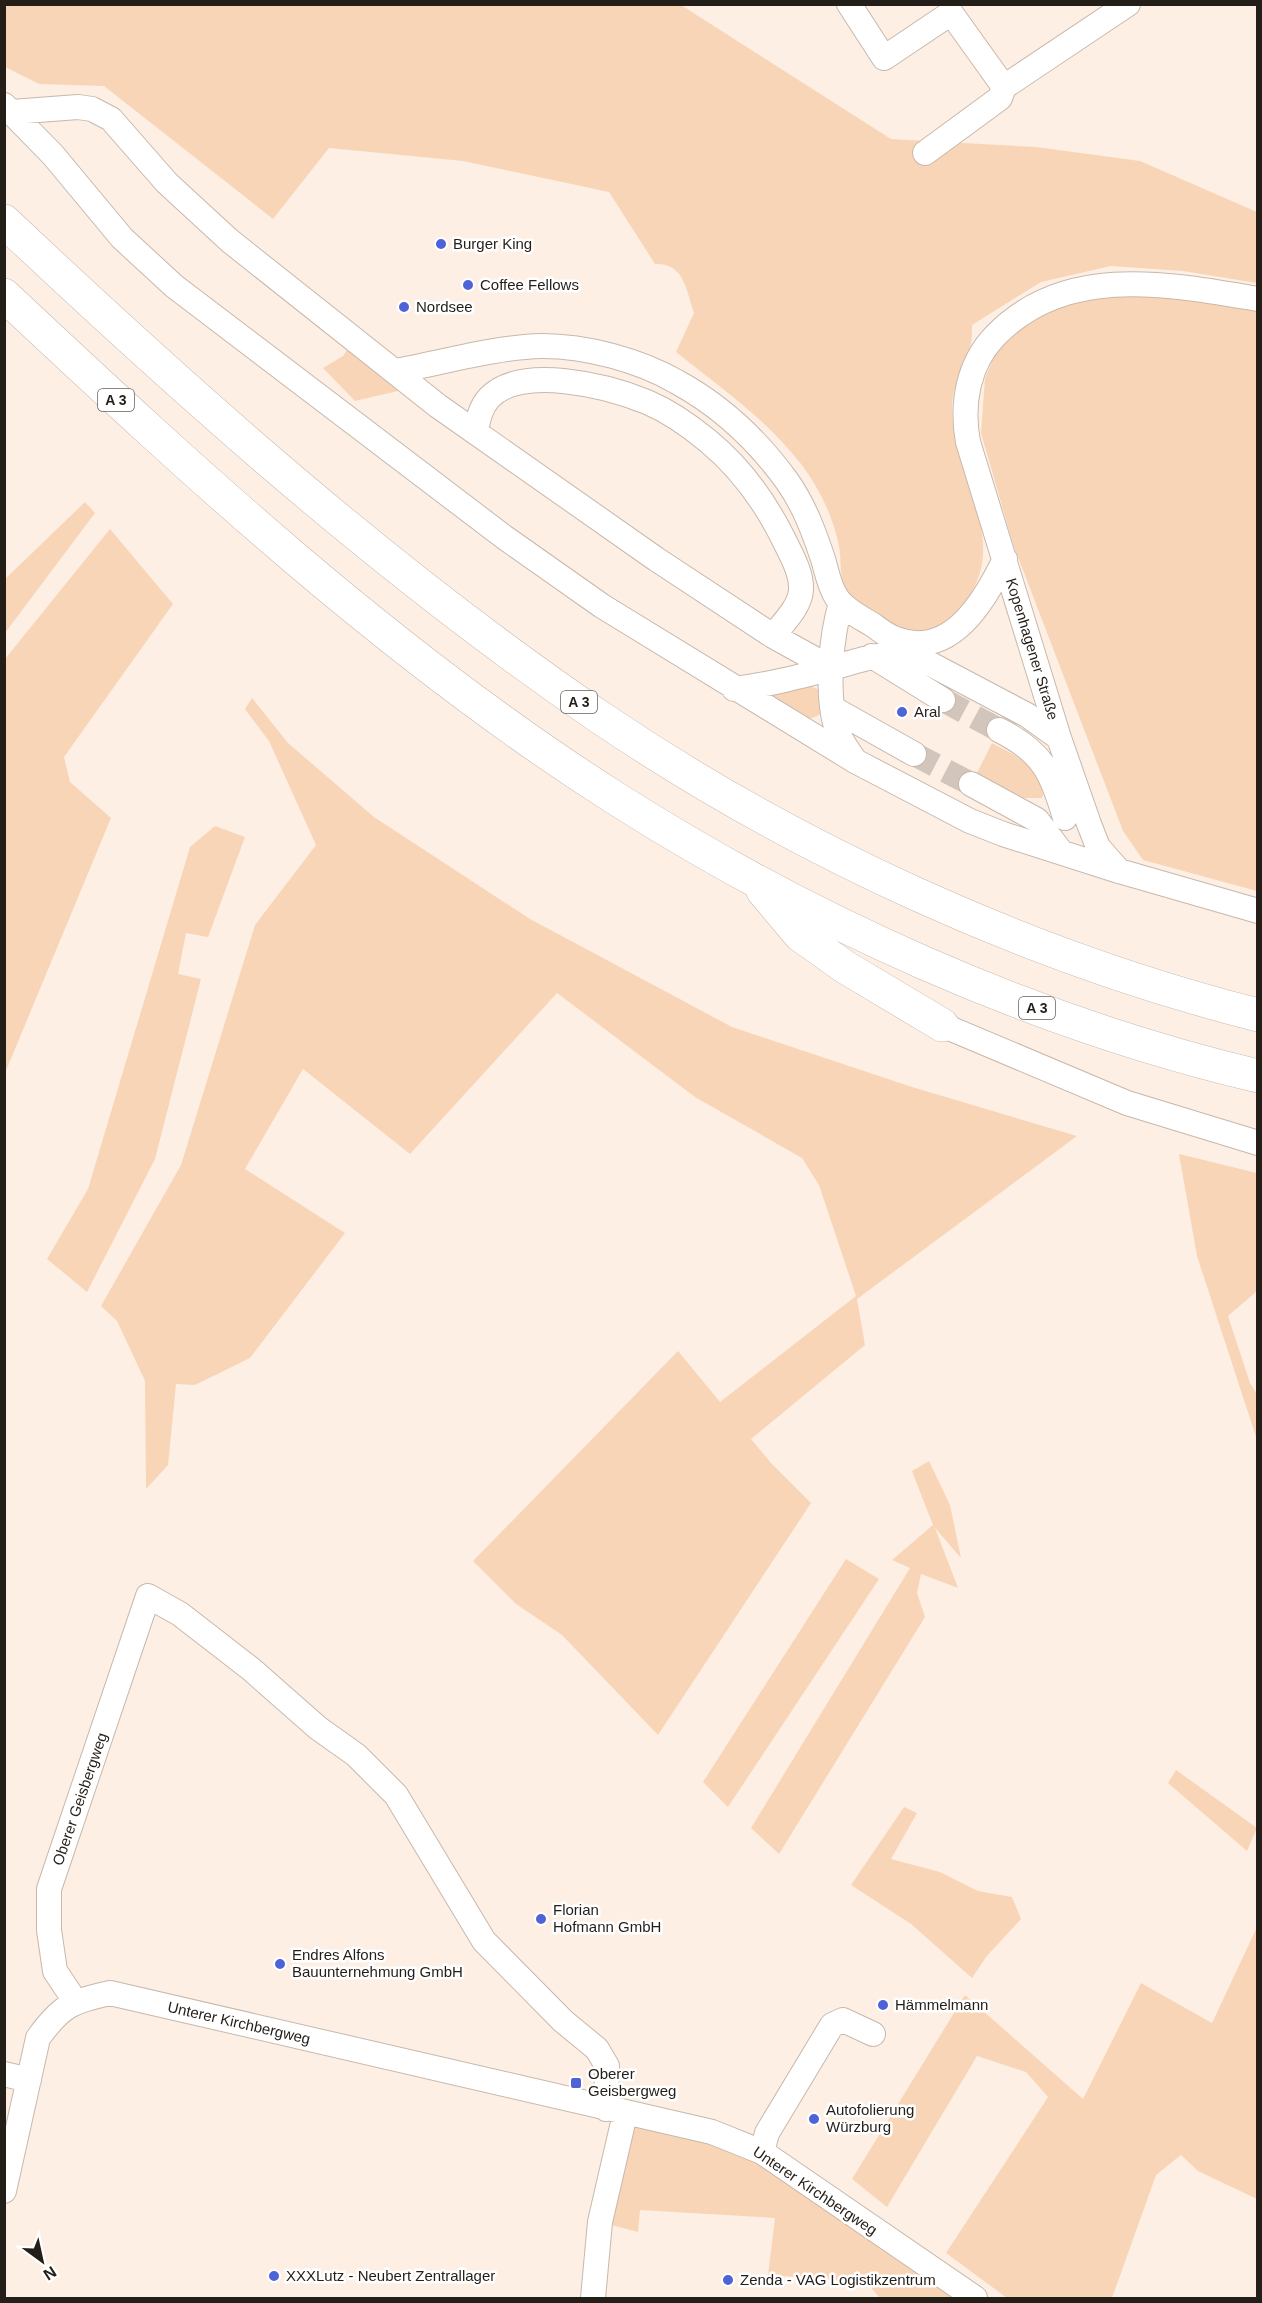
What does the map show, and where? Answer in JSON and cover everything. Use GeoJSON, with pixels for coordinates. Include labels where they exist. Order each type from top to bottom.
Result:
{"type":"FeatureCollection","features":[{"type":"Feature","properties":{"kind":"highway","name":"A 3"},"geometry":{"type":"LineString","coordinates":[[4,221],[309,496],[424,589],[604,720],[777,824],[858,867],[1027,940],[1136,978],[1257,1015]]}},
{"type":"Feature","properties":{"kind":"highway","name":"A 3"},"geometry":{"type":"LineString","coordinates":[[4,295],[127,410],[377,625],[464,692],[612,796],[752,879],[825,917],[917,960],[1017,1000],[1125,1038],[1257,1076]]}},
{"type":"Feature","properties":{"kind":"highway"},"geometry":{"type":"LineString","coordinates":[[752,879],[800,935],[845,967],[942,1025]]}},
{"type":"Feature","properties":{"kind":"street"},"geometry":{"type":"LineString","coordinates":[[849,4],[884,58],[951,13],[1004,87]]}},
{"type":"Feature","properties":{"kind":"street"},"geometry":{"type":"LineString","coordinates":[[925,153],[1000,98],[1004,87],[1128,4]]}},
{"type":"Feature","properties":{"kind":"street"},"geometry":{"type":"LineString","coordinates":[[8,109],[78,107],[92,109],[111,119],[167,183],[195,210],[230,241],[395,372],[656,559],[773,636],[831,668]]}},
{"type":"Feature","properties":{"kind":"street"},"geometry":{"type":"LineString","coordinates":[[8,109],[53,155],[122,238],[174,286],[504,537],[602,606],[855,761],[985,828],[1119,871],[1257,911]]}},
{"type":"Feature","properties":{"kind":"street","name":"Kopenhagener Straße"},"geometry":{"type":"LineString","coordinates":[[1077,821],[1059,738],[968,441],[965,414],[975,366],[982,352],[1003,327],[1050,297],[1068,291],[1114,284],[1190,287],[1257,299]]}},
{"type":"Feature","properties":{"kind":"street"},"geometry":{"type":"LineString","coordinates":[[395,372],[498,350],[542,346],[582,351],[640,365],[676,381],[694,392],[754,440],[788,483],[813,530],[832,589],[841,603],[833,630],[831,668],[834,709],[839,735],[855,761]]}},
{"type":"Feature","properties":{"kind":"street"},"geometry":{"type":"LineString","coordinates":[[476,432],[486,402],[502,389],[516,383],[568,382],[598,386],[648,402],[672,415],[707,441],[744,476],[774,520],[800,576],[798,600],[773,636]]}},
{"type":"Feature","properties":{"kind":"street","name":"Kopenhagener Straße"},"geometry":{"type":"LineString","coordinates":[[920,650],[951,632],[970,617],[1005,560]]}},
{"type":"Feature","properties":{"kind":"street"},"geometry":{"type":"LineString","coordinates":[[800,576],[813,582],[824,597],[841,603],[894,639],[920,650],[1028,715],[1059,738]]}},
{"type":"Feature","properties":{"kind":"street"},"geometry":{"type":"LineString","coordinates":[[735,689],[766,684],[872,656],[920,650]]}},
{"type":"Feature","properties":{"kind":"street"},"geometry":{"type":"LineString","coordinates":[[872,656],[943,700]]}},
{"type":"Feature","properties":{"kind":"street"},"geometry":{"type":"LineString","coordinates":[[834,709],[914,754]]}},
{"type":"Feature","properties":{"kind":"street"},"geometry":{"type":"LineString","coordinates":[[999,730],[1018,740],[1040,758],[1077,821],[1102,854],[1119,871]]}},
{"type":"Feature","properties":{"kind":"street"},"geometry":{"type":"LineString","coordinates":[[971,784],[1025,811],[1045,828],[1062,853]]}},
{"type":"Feature","properties":{"kind":"street"},"geometry":{"type":"LineString","coordinates":[[1025,811],[1077,821]]}},
{"type":"Feature","properties":{"kind":"street"},"geometry":{"type":"LineString","coordinates":[[942,1025],[1127,1103],[1257,1143]]}},
{"type":"Feature","properties":{"kind":"street","name":"Oberer Geisbergweg"},"geometry":{"type":"LineString","coordinates":[[75,2001],[54,1971],[49,1930],[49,1889],[148,1596],[180,1614],[242,1662],[318,1728],[356,1755],[396,1795],[484,1941],[563,2021],[597,2049],[607,2066],[615,2112]]}},
{"type":"Feature","properties":{"kind":"street","name":"Unterer Kirchbergweg"},"geometry":{"type":"LineString","coordinates":[[4,2191],[38,2038],[52,2019],[75,2001],[110,1994],[615,2112],[712,2132],[762,2152],[975,2298]]}},
{"type":"Feature","properties":{"kind":"street"},"geometry":{"type":"LineString","coordinates":[[762,2152],[767,2133],[832,2025],[843,2020],[873,2034]]}},
{"type":"Feature","properties":{"kind":"street"},"geometry":{"type":"LineString","coordinates":[[4,2074],[29,2080]]}},
{"type":"Feature","properties":{"kind":"street"},"geometry":{"type":"LineString","coordinates":[[593,2298],[600,2222],[615,2112]]}},
{"type":"Feature","properties":{"kind":"shaded area"},"geometry":{"type":"Polygon","coordinates":[[[4,5],[681,5],[891,139],[1036,147],[1140,161],[1257,212],[1257,283],[1183,271],[1111,266],[1041,282],[972,325],[971,345],[955,387],[952,412],[954,430],[981,527],[983,546],[979,576],[965,603],[943,624],[930,630],[916,632],[901,630],[849,594],[843,583],[839,546],[829,513],[814,483],[801,464],[773,432],[676,352],[694,313],[686,287],[678,273],[672,268],[655,264],[609,192],[463,161],[329,148],[273,219],[104,86],[39,84],[5,67],[4,5]]]}},
{"type":"Feature","properties":{"kind":"shaded area"},"geometry":{"type":"Polygon","coordinates":[[[1101,294],[1167,294],[1257,310],[1257,891],[1143,860],[1123,831],[1013,544],[981,433],[985,378],[999,345],[1040,314],[1101,294]]]}},
{"type":"Feature","properties":{"kind":"shaded area"},"geometry":{"type":"Polygon","coordinates":[[[349,347],[402,390],[355,401],[323,368],[343,356],[349,347]]]}},
{"type":"Feature","properties":{"kind":"shaded area"},"geometry":{"type":"Polygon","coordinates":[[[85,502],[95,513],[5,633],[5,579],[85,502]]]}},
{"type":"Feature","properties":{"kind":"shaded area"},"geometry":{"type":"Polygon","coordinates":[[[110,529],[173,604],[64,757],[70,782],[111,818],[5,1073],[5,659],[110,529]]]}},
{"type":"Feature","properties":{"kind":"shaded area"},"geometry":{"type":"Polygon","coordinates":[[[807,684],[819,690],[821,713],[814,717],[801,717],[768,694],[807,684]]]}},
{"type":"Feature","properties":{"kind":"shaded area"},"geometry":{"type":"Polygon","coordinates":[[[252,698],[288,743],[374,817],[530,919],[732,1027],[912,1087],[1077,1136],[857,1299],[865,1345],[751,1439],[771,1463],[811,1503],[658,1735],[562,1635],[516,1604],[473,1561],[678,1351],[720,1402],[856,1296],[819,1185],[802,1158],[695,1097],[557,993],[410,1154],[303,1069],[245,1169],[345,1233],[250,1358],[195,1385],[176,1384],[168,1465],[146,1489],[145,1381],[117,1321],[101,1306],[181,1165],[255,925],[316,845],[269,741],[245,709],[252,698]]]}},
{"type":"Feature","properties":{"kind":"shaded area"},"geometry":{"type":"Polygon","coordinates":[[[992,743],[1018,757],[1033,769],[1042,786],[1043,796],[1041,798],[1023,798],[977,773],[992,743]]]}},
{"type":"Feature","properties":{"kind":"shaded area"},"geometry":{"type":"Polygon","coordinates":[[[215,826],[245,837],[208,937],[186,933],[178,974],[201,979],[155,1159],[87,1292],[47,1259],[88,1189],[190,847],[215,826]]]}},
{"type":"Feature","properties":{"kind":"shaded area"},"geometry":{"type":"Polygon","coordinates":[[[1179,1154],[1257,1173],[1257,1291],[1228,1316],[1250,1383],[1257,1394],[1257,1440],[1197,1256],[1179,1154]]]}},
{"type":"Feature","properties":{"kind":"shaded area"},"geometry":{"type":"Polygon","coordinates":[[[929,1461],[950,1505],[961,1558],[935,1528],[958,1588],[921,1574],[917,1593],[925,1617],[779,1854],[751,1828],[910,1568],[892,1560],[933,1525],[912,1471],[929,1461]]]}},
{"type":"Feature","properties":{"kind":"shaded area"},"geometry":{"type":"Polygon","coordinates":[[[846,1559],[879,1579],[728,1807],[703,1782],[846,1559]]]}},
{"type":"Feature","properties":{"kind":"shaded area"},"geometry":{"type":"Polygon","coordinates":[[[1176,1770],[1257,1828],[1247,1851],[1168,1783],[1176,1770]]]}},
{"type":"Feature","properties":{"kind":"shaded area"},"geometry":{"type":"Polygon","coordinates":[[[904,1807],[917,1813],[891,1859],[940,1872],[978,1891],[1012,1897],[1021,1919],[986,1957],[972,1978],[911,1924],[851,1885],[904,1807]]]}},
{"type":"Feature","properties":{"kind":"shaded area"},"geometry":{"type":"Polygon","coordinates":[[[1257,1927],[1257,2199],[1198,2171],[1181,2155],[1156,2175],[1112,2298],[1007,2298],[946,2253],[1048,2097],[1026,2072],[977,2056],[887,2207],[852,2179],[965,1995],[1083,2099],[1141,1983],[1212,2023],[1257,1927]]]}},
{"type":"Feature","properties":{"kind":"shaded area"},"geometry":{"type":"Polygon","coordinates":[[[625,2114],[712,2132],[975,2298],[880,2298],[866,2282],[768,2275],[775,2218],[640,2210],[638,2232],[600,2222],[625,2114]]]}},
{"type":"Feature","properties":{"kind":"tunnel"},"geometry":{"type":"LineString","coordinates":[[943,700],[999,730]]}},
{"type":"Feature","properties":{"kind":"tunnel"},"geometry":{"type":"LineString","coordinates":[[914,754],[971,784]]}},
{"type":"Feature","properties":{"kind":"place","name":"Burger King"},"geometry":{"type":"Point","coordinates":[441,244]}},
{"type":"Feature","properties":{"kind":"place","name":"Coffee Fellows"},"geometry":{"type":"Point","coordinates":[468,285]}},
{"type":"Feature","properties":{"kind":"place","name":"Nordsee"},"geometry":{"type":"Point","coordinates":[404,307]}},
{"type":"Feature","properties":{"kind":"place","name":"Aral"},"geometry":{"type":"Point","coordinates":[902,712]}},
{"type":"Feature","properties":{"kind":"place","name":"Florian Hofmann GmbH"},"geometry":{"type":"Point","coordinates":[541,1919]}},
{"type":"Feature","properties":{"kind":"place","name":"Endres Alfons Bauunternehmung GmbH"},"geometry":{"type":"Point","coordinates":[280,1964]}},
{"type":"Feature","properties":{"kind":"place","name":"Hämmelmann"},"geometry":{"type":"Point","coordinates":[883,2005]}},
{"type":"Feature","properties":{"kind":"place","name":"Oberer Geisbergweg"},"geometry":{"type":"Point","coordinates":[576,2083]}},
{"type":"Feature","properties":{"kind":"place","name":"Autofolierung Würzburg"},"geometry":{"type":"Point","coordinates":[814,2119]}},
{"type":"Feature","properties":{"kind":"place","name":"XXXLutz - Neubert Zentrallager"},"geometry":{"type":"Point","coordinates":[274,2276]}},
{"type":"Feature","properties":{"kind":"place","name":"Zenda - VAG Logistikzentrum"},"geometry":{"type":"Point","coordinates":[728,2280]}}]}
